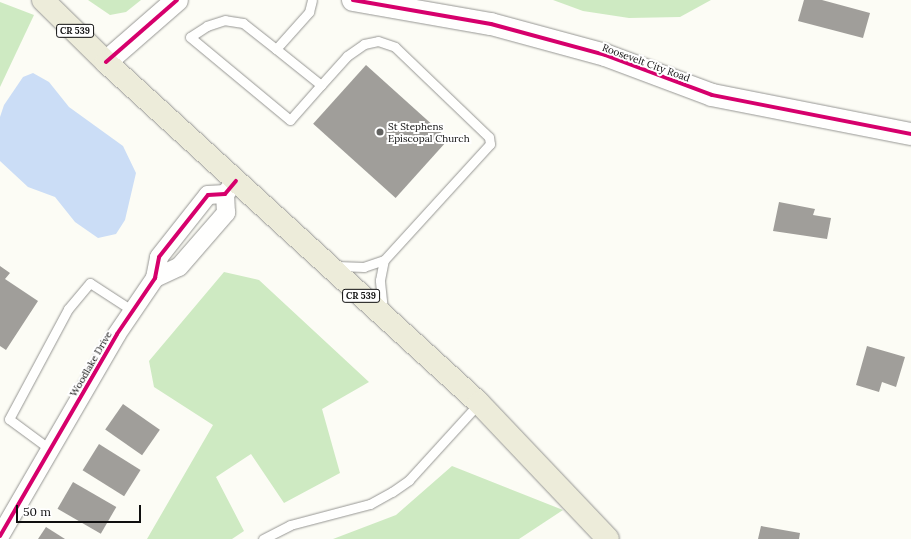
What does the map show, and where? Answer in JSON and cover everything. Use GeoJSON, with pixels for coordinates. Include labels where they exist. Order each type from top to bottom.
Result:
{"type":"FeatureCollection","features":[{"type":"Feature","properties":{"kind":"main road","name":"CR 539"},"geometry":{"type":"LineString","coordinates":[[43,0],[231,187],[326,263],[479,403],[608,539]]}},
{"type":"Feature","properties":{"kind":"street"},"geometry":{"type":"LineString","coordinates":[[106,62],[177,0]]}},
{"type":"Feature","properties":{"kind":"street","name":"Roosevelt City Road"},"geometry":{"type":"LineString","coordinates":[[353,0],[491,24],[605,55],[712,95],[911,134]]}},
{"type":"Feature","properties":{"kind":"street","name":"Woodlake Drive"},"geometry":{"type":"LineString","coordinates":[[0,536],[133,311],[156,278],[159,257],[176,231],[208,195],[231,187]]}},
{"type":"Feature","properties":{"kind":"street","name":"Woodlake Drive"},"geometry":{"type":"LineString","coordinates":[[156,278],[179,267],[226,213],[231,187]]}},
{"type":"Feature","properties":{"kind":"lane"},"geometry":{"type":"LineString","coordinates":[[276,49],[309,12],[312,0]]}},
{"type":"Feature","properties":{"kind":"lane"},"geometry":{"type":"LineString","coordinates":[[321,85],[243,23],[225,20],[207,26],[190,37],[290,120],[347,56],[364,44],[378,41],[394,47],[490,137],[490,144],[384,260],[346,268],[326,263]]}},
{"type":"Feature","properties":{"kind":"lane"},"geometry":{"type":"LineString","coordinates":[[384,260],[381,306],[392,324]]}},
{"type":"Feature","properties":{"kind":"lane"},"geometry":{"type":"LineString","coordinates":[[51,450],[9,419],[68,309],[90,283],[133,311]]}},
{"type":"Feature","properties":{"kind":"lane"},"geometry":{"type":"LineString","coordinates":[[263,539],[290,526],[370,504],[392,492],[409,480],[479,403]]}},
{"type":"Feature","properties":{"kind":"green space"},"geometry":{"type":"Polygon","coordinates":[[[88,0],[141,0],[126,12],[110,15],[88,0]]]}},
{"type":"Feature","properties":{"kind":"green space"},"geometry":{"type":"Polygon","coordinates":[[[553,0],[711,0],[680,17],[629,18],[583,11],[553,0]]]}},
{"type":"Feature","properties":{"kind":"green space"},"geometry":{"type":"Polygon","coordinates":[[[0,2],[34,15],[0,87],[0,2]]]}},
{"type":"Feature","properties":{"kind":"green space"},"geometry":{"type":"Polygon","coordinates":[[[224,272],[259,280],[369,382],[322,409],[340,473],[284,503],[251,454],[216,477],[244,531],[232,539],[147,539],[213,425],[154,387],[149,361],[224,272]]]}},
{"type":"Feature","properties":{"kind":"green space"},"geometry":{"type":"Polygon","coordinates":[[[452,466],[563,510],[519,539],[333,539],[396,515],[452,466]]]}},
{"type":"Feature","properties":{"kind":"water"},"geometry":{"type":"Polygon","coordinates":[[[33,73],[49,82],[69,107],[123,146],[136,173],[125,220],[116,234],[98,238],[75,222],[55,197],[28,187],[0,161],[0,117],[4,105],[23,77],[33,73]]]}},
{"type":"Feature","properties":{"kind":"building"},"geometry":{"type":"Polygon","coordinates":[[[804,0],[822,0],[870,13],[863,38],[798,21],[804,0]]]}},
{"type":"Feature","properties":{"kind":"building","name":"St Stephens Episcopal Church"},"geometry":{"type":"Polygon","coordinates":[[[366,65],[448,139],[396,198],[313,124],[366,65]]]}},
{"type":"Feature","properties":{"kind":"building"},"geometry":{"type":"Polygon","coordinates":[[[779,202],[815,209],[813,215],[831,218],[827,239],[773,231],[779,202]]]}},
{"type":"Feature","properties":{"kind":"building"},"geometry":{"type":"Polygon","coordinates":[[[0,266],[10,273],[5,279],[38,301],[6,350],[0,346],[0,266]]]}},
{"type":"Feature","properties":{"kind":"building"},"geometry":{"type":"Polygon","coordinates":[[[867,346],[905,357],[896,387],[882,382],[879,392],[856,385],[867,346]]]}},
{"type":"Feature","properties":{"kind":"building"},"geometry":{"type":"Polygon","coordinates":[[[123,404],[160,430],[142,455],[105,429],[123,404]]]}},
{"type":"Feature","properties":{"kind":"building"},"geometry":{"type":"Polygon","coordinates":[[[99,444],[141,470],[124,496],[83,470],[99,444]]]}},
{"type":"Feature","properties":{"kind":"building"},"geometry":{"type":"Polygon","coordinates":[[[73,482],[116,507],[101,534],[58,509],[73,482]]]}},
{"type":"Feature","properties":{"kind":"building"},"geometry":{"type":"Polygon","coordinates":[[[761,526],[800,533],[799,539],[758,539],[761,526]]]}},
{"type":"Feature","properties":{"kind":"building"},"geometry":{"type":"Polygon","coordinates":[[[46,527],[65,539],[38,539],[46,527]]]}},
{"type":"Feature","properties":{"kind":"cycle path"},"geometry":{"type":"LineString","coordinates":[[106,62],[177,0]]}},
{"type":"Feature","properties":{"kind":"cycle path"},"geometry":{"type":"LineString","coordinates":[[353,0],[491,24],[605,55],[712,95],[911,134]]}},
{"type":"Feature","properties":{"kind":"cycle path"},"geometry":{"type":"LineString","coordinates":[[0,536],[117,334],[155,278],[159,257],[208,195],[225,194],[236,181]]}},
{"type":"Feature","properties":{"kind":"place","name":"St Stephens Episcopal Church"},"geometry":{"type":"Point","coordinates":[380,132]}}]}
